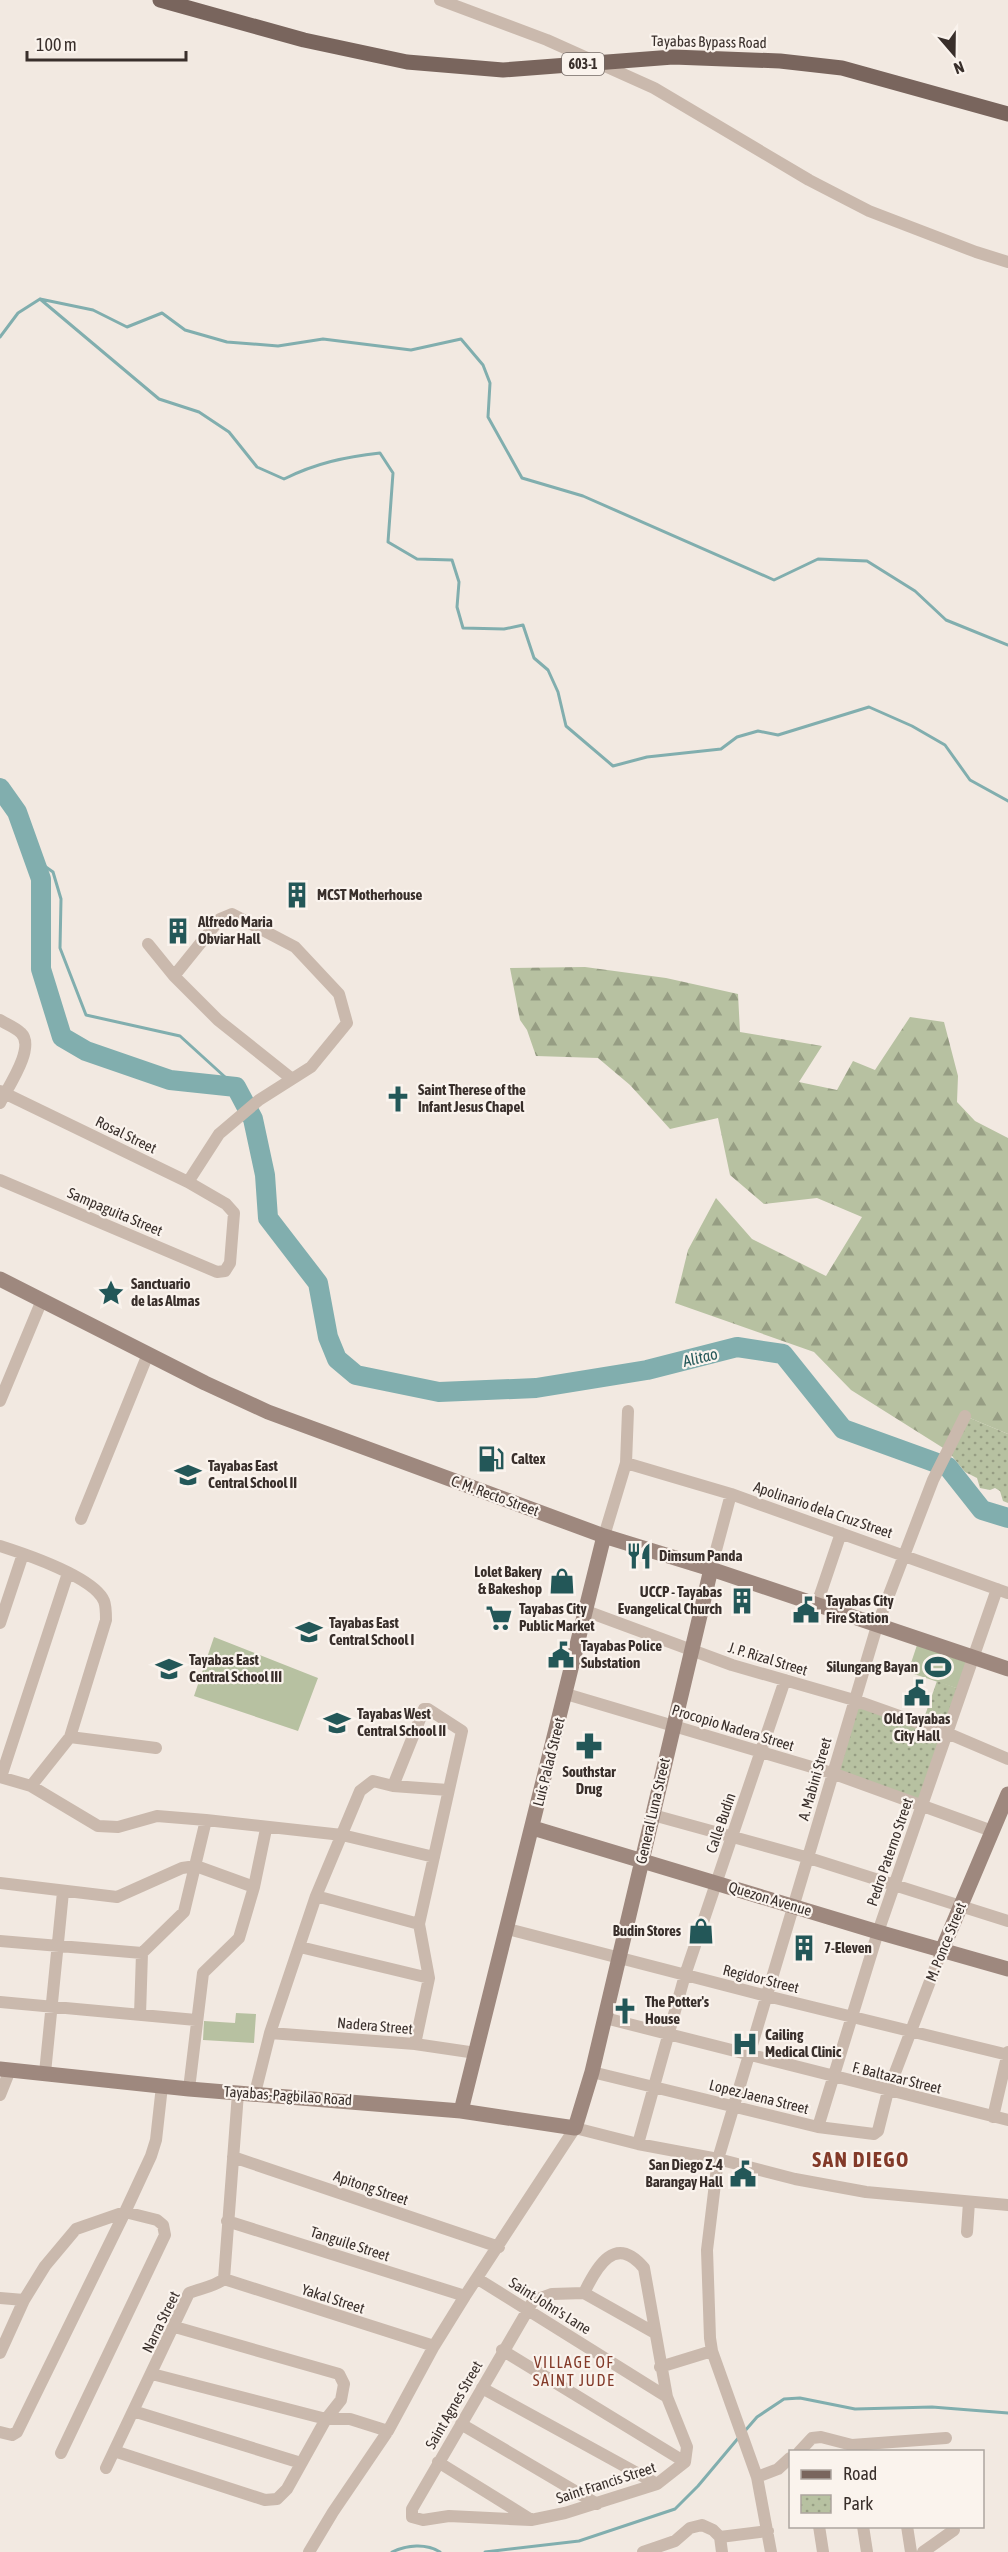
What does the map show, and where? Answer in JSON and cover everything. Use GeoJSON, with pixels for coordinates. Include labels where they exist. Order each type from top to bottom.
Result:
{"type":"FeatureCollection","features":[{"type":"Feature","properties":{"kind":"main road","name":"Tayabas Bypass Road"},"geometry":{"type":"LineString","coordinates":[[160,0],[304,40],[407,62],[503,70],[673,57],[780,61],[842,68],[1008,114]]}},
{"type":"Feature","properties":{"kind":"main road","name":"C. M. Recto Street"},"geometry":{"type":"LineString","coordinates":[[0,1279],[268,1412],[604,1536],[711,1569],[1008,1669]]}},
{"type":"Feature","properties":{"kind":"main road","name":"Luis Palad Street"},"geometry":{"type":"LineString","coordinates":[[461,2111],[604,1536]]}},
{"type":"Feature","properties":{"kind":"main road","name":"General Luna Street"},"geometry":{"type":"LineString","coordinates":[[575,2128],[592,2072],[711,1569]]}},
{"type":"Feature","properties":{"kind":"main road","name":"M. Ponce Street"},"geometry":{"type":"LineString","coordinates":[[942,1950],[1008,1794]]}},
{"type":"Feature","properties":{"kind":"main road","name":"Quezon Avenue"},"geometry":{"type":"LineString","coordinates":[[533,1828],[1008,1969]]}},
{"type":"Feature","properties":{"kind":"main road","name":"Tayabas-Pagbilao Road"},"geometry":{"type":"LineString","coordinates":[[5,2070],[189,2089],[461,2111],[575,2128]]}},
{"type":"Feature","properties":{"kind":"street"},"geometry":{"type":"LineString","coordinates":[[440,0],[547,40],[654,88],[809,180],[869,211],[1008,262]]}},
{"type":"Feature","properties":{"kind":"street"},"geometry":{"type":"LineString","coordinates":[[174,976],[220,919],[232,914],[295,947],[339,994],[347,1023],[311,1067],[259,1100],[219,1134],[188,1182]]}},
{"type":"Feature","properties":{"kind":"street"},"geometry":{"type":"LineString","coordinates":[[148,944],[174,976],[218,1020],[292,1078]]}},
{"type":"Feature","properties":{"kind":"street"},"geometry":{"type":"LineString","coordinates":[[0,1020],[22,1034],[27,1044],[24,1055],[2,1096]]}},
{"type":"Feature","properties":{"kind":"street","name":"Rosal Street"},"geometry":{"type":"LineString","coordinates":[[2,1096],[188,1182],[226,1204],[234,1213]]}},
{"type":"Feature","properties":{"kind":"street","name":"Sampaguita Street"},"geometry":{"type":"LineString","coordinates":[[0,1180],[218,1272],[225,1271],[230,1263],[234,1213]]}},
{"type":"Feature","properties":{"kind":"street"},"geometry":{"type":"LineString","coordinates":[[0,1401],[42,1300]]}},
{"type":"Feature","properties":{"kind":"street"},"geometry":{"type":"LineString","coordinates":[[81,1519],[148,1354]]}},
{"type":"Feature","properties":{"kind":"street","name":"Luis Palad Street"},"geometry":{"type":"LineString","coordinates":[[604,1536],[626,1463],[628,1411]]}},
{"type":"Feature","properties":{"kind":"street","name":"A. Mabini Street"},"geometry":{"type":"LineString","coordinates":[[771,2552],[757,2477],[712,2351],[707,2250],[718,2159],[877,1626],[933,1480],[965,1416]]}},
{"type":"Feature","properties":{"kind":"street","name":"Apolinario dela Cruz Street"},"geometry":{"type":"LineString","coordinates":[[626,1463],[731,1494],[1003,1591]]}},
{"type":"Feature","properties":{"kind":"street","name":"General Luna Street"},"geometry":{"type":"LineString","coordinates":[[711,1569],[731,1494]]}},
{"type":"Feature","properties":{"kind":"street"},"geometry":{"type":"LineString","coordinates":[[817,1604],[842,1533]]}},
{"type":"Feature","properties":{"kind":"street"},"geometry":{"type":"LineString","coordinates":[[0,1546],[68,1573],[96,1589],[105,1602],[106,1620],[70,1737],[31,1786]]}},
{"type":"Feature","properties":{"kind":"street"},"geometry":{"type":"LineString","coordinates":[[0,1623],[22,1554]]}},
{"type":"Feature","properties":{"kind":"street"},"geometry":{"type":"LineString","coordinates":[[68,1573],[1,1777],[31,1786],[98,1826],[118,1827],[157,1816],[342,1835],[434,1857]]}},
{"type":"Feature","properties":{"kind":"street","name":"Pedro Paterno Street"},"geometry":{"type":"LineString","coordinates":[[818,2127],[878,1932],[973,1657],[1003,1591]]}},
{"type":"Feature","properties":{"kind":"street","name":"J. P. Rizal Street"},"geometry":{"type":"LineString","coordinates":[[586,1611],[691,1650],[854,1700],[947,1733],[1008,1759]]}},
{"type":"Feature","properties":{"kind":"street","name":"Calle Budin"},"geometry":{"type":"LineString","coordinates":[[638,2144],[686,1975],[785,1680]]}},
{"type":"Feature","properties":{"kind":"street","name":"Procopio Nadera Street"},"geometry":{"type":"LineString","coordinates":[[566,1694],[832,1773],[992,1831]]}},
{"type":"Feature","properties":{"kind":"street"},"geometry":{"type":"LineString","coordinates":[[393,1786],[422,1712],[428,1709],[462,1731],[419,1924],[429,1978],[415,2044]]}},
{"type":"Feature","properties":{"kind":"street"},"geometry":{"type":"LineString","coordinates":[[70,1737],[156,1748]]}},
{"type":"Feature","properties":{"kind":"street"},"geometry":{"type":"LineString","coordinates":[[255,2093],[270,2033],[316,1896],[360,1791],[373,1781],[393,1786],[448,1790]]}},
{"type":"Feature","properties":{"kind":"street"},"geometry":{"type":"LineString","coordinates":[[653,1815],[809,1858],[1008,1921]]}},
{"type":"Feature","properties":{"kind":"street"},"geometry":{"type":"LineString","coordinates":[[140,2015],[142,1953],[184,1912],[206,1821]]}},
{"type":"Feature","properties":{"kind":"street"},"geometry":{"type":"LineString","coordinates":[[189,2089],[203,1973],[238,1938],[254,1887],[266,1829]]}},
{"type":"Feature","properties":{"kind":"street"},"geometry":{"type":"LineString","coordinates":[[0,1883],[117,1897],[182,1868],[196,1866],[254,1887]]}},
{"type":"Feature","properties":{"kind":"street"},"geometry":{"type":"LineString","coordinates":[[45,2073],[63,1892]]}},
{"type":"Feature","properties":{"kind":"street"},"geometry":{"type":"LineString","coordinates":[[316,1896],[419,1924]]}},
{"type":"Feature","properties":{"kind":"street","name":"Regidor Street"},"geometry":{"type":"LineString","coordinates":[[508,1929],[618,1959],[1008,2054]]}},
{"type":"Feature","properties":{"kind":"street"},"geometry":{"type":"LineString","coordinates":[[0,1941],[142,1953]]}},
{"type":"Feature","properties":{"kind":"street"},"geometry":{"type":"LineString","coordinates":[[300,1947],[429,1978]]}},
{"type":"Feature","properties":{"kind":"street","name":"M. Ponce Street"},"geometry":{"type":"LineString","coordinates":[[888,2091],[942,1950]]}},
{"type":"Feature","properties":{"kind":"street"},"geometry":{"type":"LineString","coordinates":[[0,2002],[196,2020]]}},
{"type":"Feature","properties":{"kind":"street","name":"F. Baltazar Street"},"geometry":{"type":"LineString","coordinates":[[605,2018],[668,2036],[1008,2120]]}},
{"type":"Feature","properties":{"kind":"street","name":"Nadera Street"},"geometry":{"type":"LineString","coordinates":[[270,2033],[415,2044],[476,2053]]}},
{"type":"Feature","properties":{"kind":"street"},"geometry":{"type":"LineString","coordinates":[[993,2117],[1008,2054]]}},
{"type":"Feature","properties":{"kind":"street"},"geometry":{"type":"LineString","coordinates":[[0,2095],[5,2070]]}},
{"type":"Feature","properties":{"kind":"street","name":"Lopez Jaena Street"},"geometry":{"type":"LineString","coordinates":[[592,2072],[818,2127],[874,2134],[878,2131],[888,2091]]}},
{"type":"Feature","properties":{"kind":"street"},"geometry":{"type":"LineString","coordinates":[[0,2432],[12,2435],[17,2432],[125,2212],[156,2139],[162,2086]]}},
{"type":"Feature","properties":{"kind":"street"},"geometry":{"type":"LineString","coordinates":[[224,2279],[238,2093]]}},
{"type":"Feature","properties":{"kind":"street"},"geometry":{"type":"LineString","coordinates":[[309,2552],[333,2512],[388,2432],[434,2346],[465,2296],[575,2128],[638,2144],[718,2159],[795,2179],[866,2192],[1008,2205]]}},
{"type":"Feature","properties":{"kind":"street","name":"Apitong Street"},"geometry":{"type":"LineString","coordinates":[[234,2157],[499,2247]]}},
{"type":"Feature","properties":{"kind":"street"},"geometry":{"type":"LineString","coordinates":[[967,2232],[969,2202]]}},
{"type":"Feature","properties":{"kind":"street"},"geometry":{"type":"LineString","coordinates":[[0,2353],[24,2300],[45,2266],[76,2229],[125,2212],[157,2220],[163,2225],[165,2235],[61,2453]]}},
{"type":"Feature","properties":{"kind":"street","name":"Tanguile Street"},"geometry":{"type":"LineString","coordinates":[[227,2221],[465,2296]]}},
{"type":"Feature","properties":{"kind":"street"},"geometry":{"type":"LineString","coordinates":[[502,2350],[685,2462],[687,2447],[668,2397],[660,2367],[644,2268],[637,2260],[626,2254],[616,2254],[606,2258],[597,2266],[584,2293]]}},
{"type":"Feature","properties":{"kind":"street","name":"Narra Street"},"geometry":{"type":"LineString","coordinates":[[106,2468],[175,2328],[189,2293],[202,2287],[216,2285],[224,2279]]}},
{"type":"Feature","properties":{"kind":"street","name":"Yakal Street"},"geometry":{"type":"LineString","coordinates":[[224,2279],[434,2346]]}},
{"type":"Feature","properties":{"kind":"street","name":"Saint John's Lane"},"geometry":{"type":"LineString","coordinates":[[478,2279],[668,2397]]}},
{"type":"Feature","properties":{"kind":"street"},"geometry":{"type":"LineString","coordinates":[[526,2309],[542,2296],[584,2293],[655,2333]]}},
{"type":"Feature","properties":{"kind":"street"},"geometry":{"type":"LineString","coordinates":[[0,2298],[24,2300]]}},
{"type":"Feature","properties":{"kind":"street","name":"Saint Agnes Street"},"geometry":{"type":"LineString","coordinates":[[412,2517],[412,2509],[526,2309]]}},
{"type":"Feature","properties":{"kind":"street"},"geometry":{"type":"LineString","coordinates":[[114,2451],[265,2500],[277,2499],[287,2489],[326,2419],[341,2400],[344,2384],[339,2374],[175,2328]]}},
{"type":"Feature","properties":{"kind":"street"},"geometry":{"type":"LineString","coordinates":[[660,2367],[712,2351]]}},
{"type":"Feature","properties":{"kind":"street"},"geometry":{"type":"LineString","coordinates":[[153,2374],[326,2419],[350,2419],[388,2432]]}},
{"type":"Feature","properties":{"kind":"street"},"geometry":{"type":"LineString","coordinates":[[482,2388],[657,2484]]}},
{"type":"Feature","properties":{"kind":"street"},"geometry":{"type":"LineString","coordinates":[[133,2411],[300,2463]]}},
{"type":"Feature","properties":{"kind":"street"},"geometry":{"type":"LineString","coordinates":[[461,2424],[597,2504]]}},
{"type":"Feature","properties":{"kind":"street"},"geometry":{"type":"LineString","coordinates":[[802,2450],[812,2438],[821,2437],[852,2448],[946,2438]]}},
{"type":"Feature","properties":{"kind":"street"},"geometry":{"type":"LineString","coordinates":[[757,2477],[778,2469],[789,2459]]}},
{"type":"Feature","properties":{"kind":"street"},"geometry":{"type":"LineString","coordinates":[[438,2462],[531,2520]]}},
{"type":"Feature","properties":{"kind":"street","name":"Saint Francis Street"},"geometry":{"type":"LineString","coordinates":[[412,2517],[423,2520],[449,2516],[531,2520],[597,2504],[657,2484],[685,2462]]}},
{"type":"Feature","properties":{"kind":"street"},"geometry":{"type":"LineString","coordinates":[[643,2552],[676,2546],[690,2528],[702,2525],[713,2530],[720,2537],[722,2552]]}},
{"type":"Feature","properties":{"kind":"street"},"geometry":{"type":"LineString","coordinates":[[819,2528],[823,2552]]}},
{"type":"Feature","properties":{"kind":"street"},"geometry":{"type":"LineString","coordinates":[[863,2528],[867,2552]]}},
{"type":"Feature","properties":{"kind":"street"},"geometry":{"type":"LineString","coordinates":[[907,2528],[911,2552]]}},
{"type":"Feature","properties":{"kind":"street"},"geometry":{"type":"LineString","coordinates":[[923,2552],[954,2530]]}},
{"type":"Feature","properties":{"kind":"street"},"geometry":{"type":"LineString","coordinates":[[720,2537],[768,2531]]}},
{"type":"Feature","properties":{"kind":"green space"},"geometry":{"type":"Polygon","coordinates":[[[585,967],[666,978],[738,994],[740,1032],[822,1046],[799,1082],[837,1090],[853,1061],[875,1070],[910,1017],[944,1022],[958,1076],[957,1102],[975,1121],[1008,1138],[1008,1434],[965,1416],[948,1451],[851,1390],[814,1352],[675,1303],[688,1250],[716,1198],[752,1239],[826,1276],[862,1217],[817,1198],[764,1204],[730,1175],[718,1118],[670,1129],[630,1085],[598,1058],[536,1056],[527,1030],[520,1020],[510,968],[585,967]]]}},
{"type":"Feature","properties":{"kind":"green space"},"geometry":{"type":"Polygon","coordinates":[[[965,1416],[1008,1434],[1008,1503],[1003,1501],[1000,1491],[995,1488],[990,1490],[980,1488],[977,1478],[965,1472],[948,1451],[965,1416]]]}},
{"type":"Feature","properties":{"kind":"green space"},"geometry":{"type":"Polygon","coordinates":[[[214,1637],[318,1678],[298,1731],[194,1696],[214,1637]]]}},
{"type":"Feature","properties":{"kind":"green space","name":"Silungang Bayan"},"geometry":{"type":"Polygon","coordinates":[[[917,1645],[968,1663],[959,1689],[908,1672],[917,1645]]]}},
{"type":"Feature","properties":{"kind":"green space"},"geometry":{"type":"Polygon","coordinates":[[[937,1681],[962,1690],[922,1806],[832,1773],[854,1700],[922,1724],[937,1681]]]}},
{"type":"Feature","properties":{"kind":"green space"},"geometry":{"type":"Polygon","coordinates":[[[236,2013],[256,2014],[254,2043],[203,2040],[204,2021],[235,2023],[236,2013]]]}},
{"type":"Feature","properties":{"kind":"waterway"},"geometry":{"type":"LineString","coordinates":[[40,299],[159,399],[199,412],[229,432],[257,467],[284,479],[331,461],[380,453],[393,473],[388,542],[417,559],[452,560],[459,582],[457,607],[463,628],[504,629],[523,625],[534,658],[548,670],[558,692],[566,726],[613,766],[647,757],[721,749],[737,737],[758,731],[778,735],[869,707],[912,726],[945,745],[970,780],[1008,801]]}},
{"type":"Feature","properties":{"kind":"waterway"},"geometry":{"type":"LineString","coordinates":[[0,337],[18,313],[40,299],[93,310],[127,327],[162,313],[185,330],[227,342],[278,346],[323,339],[411,350],[461,339],[483,365],[490,383],[488,417],[522,478],[583,496],[774,580],[818,559],[867,561],[915,591],[946,620],[1008,645]]}},
{"type":"Feature","properties":{"kind":"waterway","name":"Alitao"},"geometry":{"type":"LineString","coordinates":[[0,788],[17,812],[41,879],[41,969],[62,1037],[86,1051],[170,1080],[236,1087],[253,1119],[265,1175],[268,1218],[318,1283],[328,1337],[337,1359],[356,1375],[439,1392],[536,1388],[647,1370],[737,1347],[783,1354],[843,1429],[948,1467],[982,1510],[1008,1518]]}},
{"type":"Feature","properties":{"kind":"waterway"},"geometry":{"type":"LineString","coordinates":[[33,858],[53,872],[61,899],[60,948],[86,1015],[180,1036],[236,1087]]}},
{"type":"Feature","properties":{"kind":"waterway"},"geometry":{"type":"LineString","coordinates":[[744,2432],[757,2417],[784,2399],[800,2398],[855,2409],[932,2407],[1008,2413]]}},
{"type":"Feature","properties":{"kind":"waterway"},"geometry":{"type":"LineString","coordinates":[[485,2552],[579,2541],[675,2509],[698,2486],[740,2436]]}},
{"type":"Feature","properties":{"kind":"waterway"},"geometry":{"type":"LineString","coordinates":[[392,2552],[416,2546],[429,2547],[440,2552]]}},
{"type":"Feature","properties":{"kind":"place","name":"MCST Motherhouse"},"geometry":{"type":"Point","coordinates":[297,895]}},
{"type":"Feature","properties":{"kind":"place","name":"Alfredo Maria Obviar Hall"},"geometry":{"type":"Point","coordinates":[178,931]}},
{"type":"Feature","properties":{"kind":"place","name":"Saint Therese of the Infant Jesus Chapel"},"geometry":{"type":"Point","coordinates":[398,1099]}},
{"type":"Feature","properties":{"kind":"place","name":"Sanctuario de las Almas"},"geometry":{"type":"Point","coordinates":[111,1293]}},
{"type":"Feature","properties":{"kind":"place","name":"Caltex"},"geometry":{"type":"Point","coordinates":[491,1459]}},
{"type":"Feature","properties":{"kind":"place","name":"Tayabas East Central School II"},"geometry":{"type":"Point","coordinates":[188,1475]}},
{"type":"Feature","properties":{"kind":"place","name":"Dimsum Panda"},"geometry":{"type":"Point","coordinates":[639,1556]}},
{"type":"Feature","properties":{"kind":"place","name":"Lolet Bakery & Bakeshop"},"geometry":{"type":"Point","coordinates":[562,1581]}},
{"type":"Feature","properties":{"kind":"place","name":"UCCP - Tayabas Evangelical Church"},"geometry":{"type":"Point","coordinates":[742,1601]}},
{"type":"Feature","properties":{"kind":"place","name":"Tayabas City Fire Station"},"geometry":{"type":"Point","coordinates":[806,1610]}},
{"type":"Feature","properties":{"kind":"place","name":"Tayabas City Public Market"},"geometry":{"type":"Point","coordinates":[499,1618]}},
{"type":"Feature","properties":{"kind":"place","name":"Tayabas East Central School I"},"geometry":{"type":"Point","coordinates":[309,1632]}},
{"type":"Feature","properties":{"kind":"place","name":"Tayabas Police Substation"},"geometry":{"type":"Point","coordinates":[561,1655]}},
{"type":"Feature","properties":{"kind":"place","name":"Silungang Bayan"},"geometry":{"type":"Point","coordinates":[938,1667]}},
{"type":"Feature","properties":{"kind":"place","name":"Tayabas East Central School III"},"geometry":{"type":"Point","coordinates":[169,1669]}},
{"type":"Feature","properties":{"kind":"place","name":"Old Tayabas City Hall"},"geometry":{"type":"Point","coordinates":[917,1693]}},
{"type":"Feature","properties":{"kind":"place","name":"Tayabas West Central School II"},"geometry":{"type":"Point","coordinates":[337,1723]}},
{"type":"Feature","properties":{"kind":"place","name":"Southstar Drug"},"geometry":{"type":"Point","coordinates":[589,1746]}},
{"type":"Feature","properties":{"kind":"place","name":"Budin Stores"},"geometry":{"type":"Point","coordinates":[701,1931]}},
{"type":"Feature","properties":{"kind":"place","name":"7-Eleven"},"geometry":{"type":"Point","coordinates":[804,1948]}},
{"type":"Feature","properties":{"kind":"place","name":"The Potter's House"},"geometry":{"type":"Point","coordinates":[625,2011]}},
{"type":"Feature","properties":{"kind":"place","name":"Cailing Medical Clinic"},"geometry":{"type":"Point","coordinates":[745,2044]}},
{"type":"Feature","properties":{"kind":"place","name":"San Diego Z-4 Barangay Hall"},"geometry":{"type":"Point","coordinates":[743,2174]}},
{"type":"Feature","properties":{"kind":"district","name":"SAN DIEGO"},"geometry":{"type":"Point","coordinates":[861,2160]}},
{"type":"Feature","properties":{"kind":"district","name":"VILLAGE OF SAINT JUDE"},"geometry":{"type":"Point","coordinates":[574,2371]}}]}
